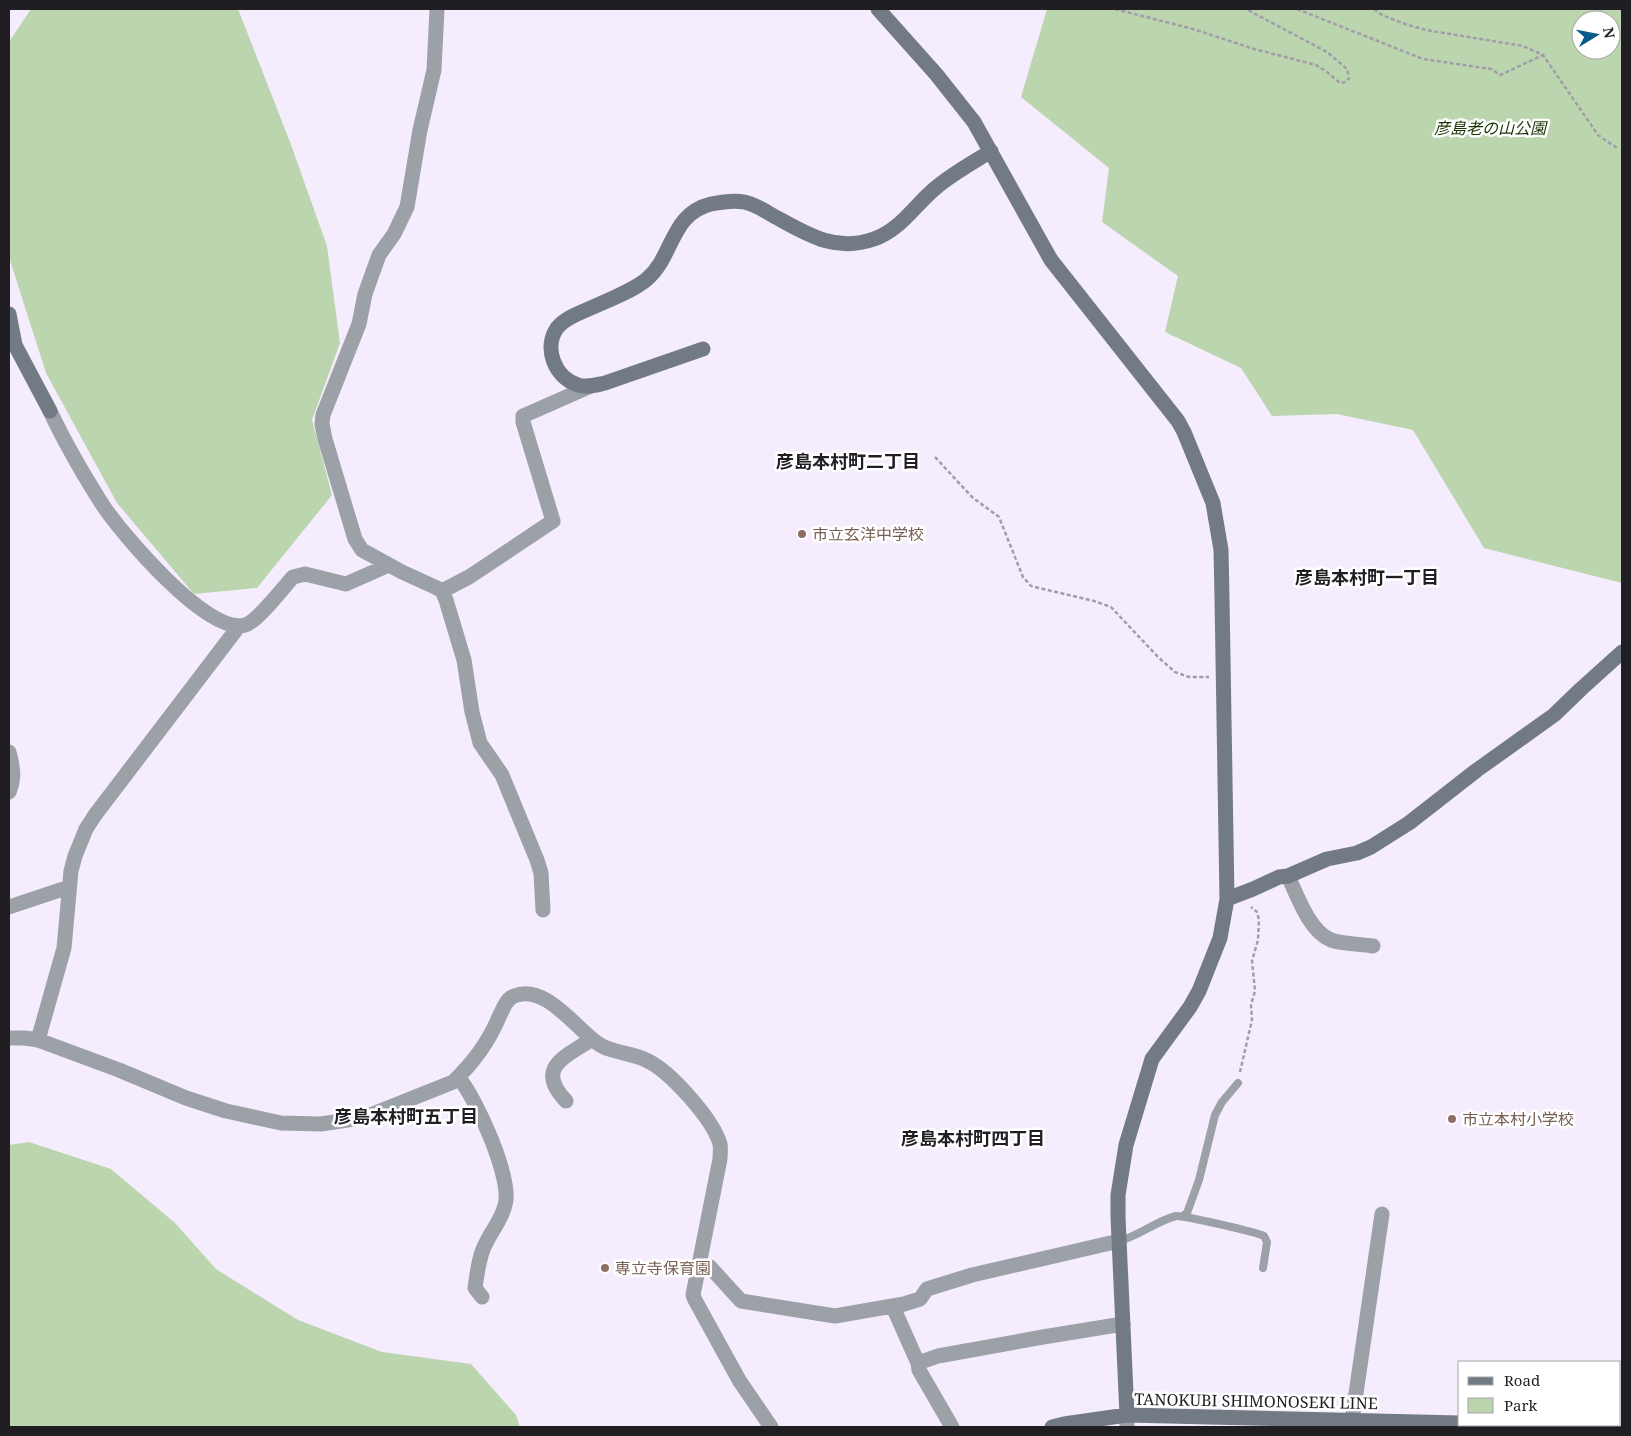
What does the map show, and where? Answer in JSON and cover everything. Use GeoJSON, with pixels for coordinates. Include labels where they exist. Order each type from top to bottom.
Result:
{"type":"FeatureCollection","features":[{"type":"Feature","properties":{"kind":"street"},"geometry":{"type":"LineString","coordinates":[[437,9],[434,70],[420,130],[407,207],[394,234],[379,255],[366,294],[359,324],[323,415],[322,424],[355,539],[362,550],[442,591],[464,660],[472,712],[480,743],[502,775],[537,860],[541,873],[543,910]]}},
{"type":"Feature","properties":{"kind":"street"},"geometry":{"type":"LineString","coordinates":[[878,9],[957,99],[974,122],[1051,260],[1170,411],[1184,432],[1213,503],[1218,528],[1221,550],[1227,899],[1220,938],[1199,991],[1190,1007],[1152,1059],[1126,1145],[1118,1195],[1118,1241],[1127,1421]]}},
{"type":"Feature","properties":{"kind":"street"},"geometry":{"type":"LineString","coordinates":[[591,386],[578,385],[568,380],[554,365],[552,344],[557,328],[572,316],[634,288],[648,278],[656,270],[681,223],[697,208],[727,201],[744,202],[764,210],[817,239],[833,243],[860,243],[875,239],[891,230],[937,187],[991,151]]}},
{"type":"Feature","properties":{"kind":"street"},"geometry":{"type":"LineString","coordinates":[[9,314],[15,345],[103,505],[162,575],[175,588],[210,615],[224,623],[239,626],[246,625],[254,620],[293,577],[305,574],[346,584],[389,565]]}},
{"type":"Feature","properties":{"kind":"street"},"geometry":{"type":"LineString","coordinates":[[442,591],[469,577],[553,521],[523,422],[523,416],[591,386],[703,349]]}},
{"type":"Feature","properties":{"kind":"street"},"geometry":{"type":"LineString","coordinates":[[38,1040],[64,948],[69,887],[75,856],[86,829],[239,626]]}},
{"type":"Feature","properties":{"kind":"street"},"geometry":{"type":"LineString","coordinates":[[1227,899],[1327,859],[1371,848],[1554,715],[1622,654]]}},
{"type":"Feature","properties":{"kind":"street"},"geometry":{"type":"LineString","coordinates":[[9,752],[13,776],[9,792]]}},
{"type":"Feature","properties":{"kind":"street"},"geometry":{"type":"LineString","coordinates":[[1288,876],[1302,906],[1322,935],[1332,940],[1373,946]]}},
{"type":"Feature","properties":{"kind":"street"},"geometry":{"type":"LineString","coordinates":[[9,907],[69,887]]}},
{"type":"Feature","properties":{"kind":"street"},"geometry":{"type":"LineString","coordinates":[[9,1038],[38,1040],[192,1100],[226,1111],[282,1122],[321,1124],[373,1114],[448,1085],[458,1078],[485,1043],[507,1000],[523,994],[541,997],[603,1046],[652,1063],[680,1087],[707,1119],[718,1138],[720,1159],[694,1290],[695,1300],[739,1380],[771,1427]]}},
{"type":"Feature","properties":{"kind":"street"},"geometry":{"type":"LineString","coordinates":[[566,1100],[555,1087],[552,1073],[555,1065],[592,1039]]}},
{"type":"Feature","properties":{"kind":"street"},"geometry":{"type":"LineString","coordinates":[[458,1078],[464,1085],[489,1135],[502,1169],[507,1193],[505,1208],[486,1241],[482,1255],[475,1288],[482,1297]]}},
{"type":"Feature","properties":{"kind":"street"},"geometry":{"type":"LineString","coordinates":[[1352,1420],[1382,1214]]}},
{"type":"Feature","properties":{"kind":"street"},"geometry":{"type":"LineString","coordinates":[[699,1264],[710,1267],[736,1298],[741,1301],[835,1316],[892,1307],[920,1299],[927,1289],[972,1275],[1118,1241]]}},
{"type":"Feature","properties":{"kind":"street"},"geometry":{"type":"LineString","coordinates":[[892,1307],[918,1363],[919,1370],[952,1427]]}},
{"type":"Feature","properties":{"kind":"street"},"geometry":{"type":"LineString","coordinates":[[918,1363],[938,1356],[1123,1324]]}},
{"type":"Feature","properties":{"kind":"street","name":"TANOKUBI SHIMONOSEKI LINE"},"geometry":{"type":"LineString","coordinates":[[1052,1427],[1064,1424],[1127,1421],[1352,1420],[1458,1423]]}},
{"type":"Feature","properties":{"kind":"street"},"geometry":{"type":"LineString","coordinates":[[1552,1426],[1570,1427]]}},
{"type":"Feature","properties":{"kind":"lane"},"geometry":{"type":"LineString","coordinates":[[1183,1216],[1187,1213],[1198,1180],[1215,1115],[1222,1102],[1238,1083]]}},
{"type":"Feature","properties":{"kind":"lane"},"geometry":{"type":"LineString","coordinates":[[1118,1241],[1130,1238],[1166,1219],[1183,1216],[1264,1236],[1267,1242],[1263,1268]]}},
{"type":"Feature","properties":{"kind":"path"},"geometry":{"type":"LineString","coordinates":[[1115,9],[1193,29],[1254,49],[1316,66],[1326,71],[1340,83],[1346,82],[1349,78],[1347,69],[1327,52],[1246,9]]}},
{"type":"Feature","properties":{"kind":"path"},"geometry":{"type":"LineString","coordinates":[[1298,9],[1423,59],[1491,69],[1500,75],[1543,55]]}},
{"type":"Feature","properties":{"kind":"path"},"geometry":{"type":"LineString","coordinates":[[1374,9],[1382,15],[1418,28],[1523,46],[1543,55],[1598,135],[1617,148]]}},
{"type":"Feature","properties":{"kind":"path"},"geometry":{"type":"LineString","coordinates":[[935,457],[972,497],[999,517],[1023,577],[1031,586],[1111,607],[1174,672],[1189,677],[1224,677]]}},
{"type":"Feature","properties":{"kind":"path"},"geometry":{"type":"LineString","coordinates":[[1238,1083],[1252,1020],[1251,1005],[1256,990],[1252,961],[1258,940],[1259,920],[1257,912],[1252,907],[1247,908]]}},
{"type":"Feature","properties":{"kind":"green space"},"geometry":{"type":"Polygon","coordinates":[[[31,9],[238,9],[290,142],[327,246],[340,343],[312,420],[332,495],[257,588],[194,594],[117,503],[46,373],[9,257],[9,42],[31,9]]]}},
{"type":"Feature","properties":{"kind":"green space","name":"彦島老の山公園"},"geometry":{"type":"Polygon","coordinates":[[[1047,9],[1622,9],[1622,583],[1484,548],[1413,430],[1337,414],[1272,416],[1241,368],[1165,332],[1178,276],[1102,222],[1109,168],[1021,97],[1047,9]]]}},
{"type":"Feature","properties":{"kind":"green space"},"geometry":{"type":"Polygon","coordinates":[[[29,1142],[111,1169],[175,1223],[216,1269],[298,1320],[382,1352],[471,1364],[516,1415],[520,1427],[9,1427],[9,1145],[29,1142]]]}},
{"type":"Feature","properties":{"kind":"place","name":"市立玄洋中学校"},"geometry":{"type":"Point","coordinates":[802,534]}},
{"type":"Feature","properties":{"kind":"place","name":"市立本村小学校"},"geometry":{"type":"Point","coordinates":[1452,1119]}},
{"type":"Feature","properties":{"kind":"place","name":"専立寺保育園"},"geometry":{"type":"Point","coordinates":[605,1268]}},
{"type":"Feature","properties":{"kind":"district","name":"彦島本村町二丁目"},"geometry":{"type":"Point","coordinates":[848,461]}},
{"type":"Feature","properties":{"kind":"district","name":"彦島本村町一丁目"},"geometry":{"type":"Point","coordinates":[1367,577]}},
{"type":"Feature","properties":{"kind":"district","name":"彦島本村町五丁目"},"geometry":{"type":"Point","coordinates":[406,1116]}},
{"type":"Feature","properties":{"kind":"district","name":"彦島本村町四丁目"},"geometry":{"type":"Point","coordinates":[973,1138]}}]}
